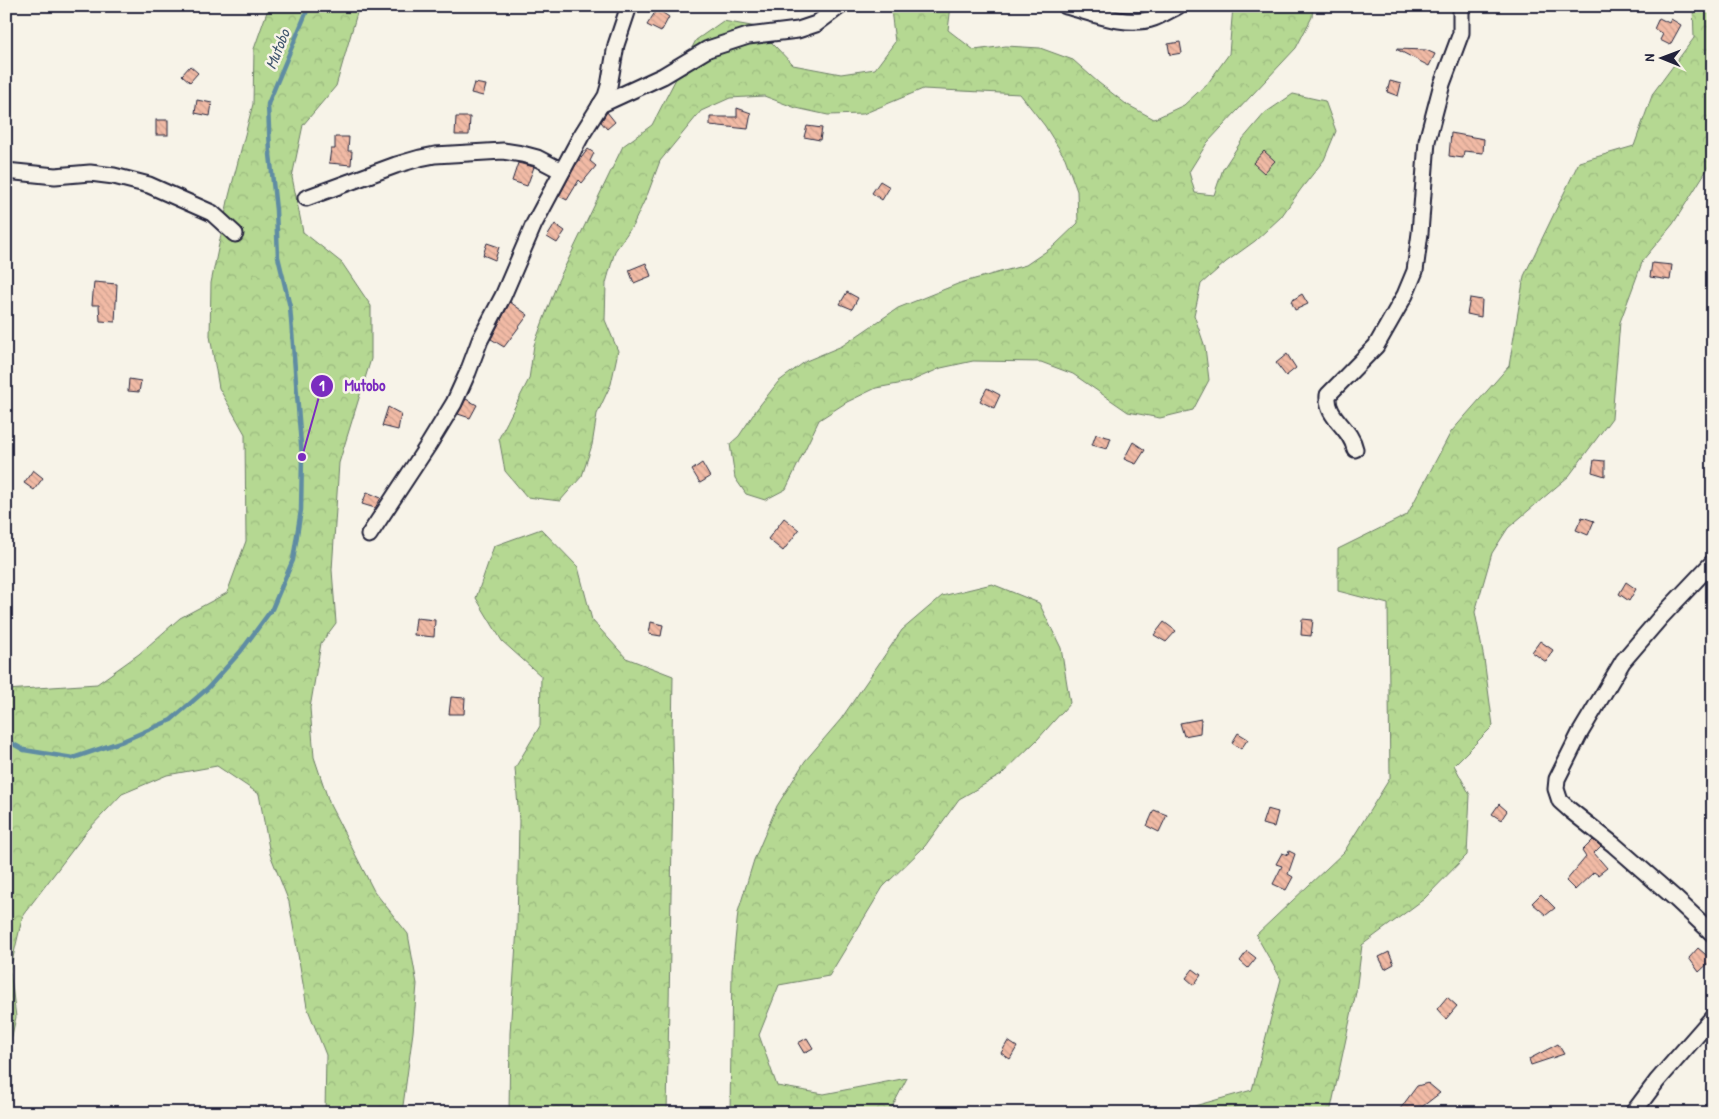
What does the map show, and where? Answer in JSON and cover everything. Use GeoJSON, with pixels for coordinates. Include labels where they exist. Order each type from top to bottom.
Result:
{"type":"FeatureCollection","features":[{"type":"Feature","properties":{"kind":"street"},"geometry":{"type":"LineString","coordinates":[[369,535],[454,403],[480,340],[503,296],[534,224],[609,86],[616,44],[629,6]]}},
{"type":"Feature","properties":{"kind":"street"},"geometry":{"type":"LineString","coordinates":[[600,105],[663,76],[708,49],[748,36],[798,30],[816,24],[840,6]]}},
{"type":"Feature","properties":{"kind":"street"},"geometry":{"type":"LineString","coordinates":[[1066,6],[1112,18],[1134,21],[1154,18],[1178,6]]}},
{"type":"Feature","properties":{"kind":"street"},"geometry":{"type":"LineString","coordinates":[[1355,449],[1350,434],[1331,413],[1327,404],[1328,395],[1376,346],[1405,295],[1415,271],[1419,249],[1427,141],[1442,84],[1461,33],[1461,6]]}},
{"type":"Feature","properties":{"kind":"street"},"geometry":{"type":"LineString","coordinates":[[306,198],[396,165],[436,155],[503,151],[537,158],[562,170]]}},
{"type":"Feature","properties":{"kind":"street"},"geometry":{"type":"LineString","coordinates":[[6,171],[55,176],[90,174],[114,176],[149,184],[212,213],[235,234]]}},
{"type":"Feature","properties":{"kind":"street"},"geometry":{"type":"LineString","coordinates":[[1713,562],[1660,618],[1623,662],[1580,733],[1557,779],[1556,789],[1560,801],[1678,900],[1713,934]]}},
{"type":"Feature","properties":{"kind":"street"},"geometry":{"type":"LineString","coordinates":[[1633,1113],[1657,1081],[1713,1017]]}},
{"type":"Feature","properties":{"kind":"green space"},"geometry":{"type":"Polygon","coordinates":[[[269,6],[359,6],[336,86],[303,125],[292,177],[303,232],[342,263],[371,306],[371,359],[339,463],[332,570],[336,623],[321,643],[310,708],[314,757],[330,805],[374,891],[408,934],[417,984],[413,1032],[402,1113],[325,1113],[326,1055],[307,1007],[289,902],[270,854],[259,794],[217,766],[167,775],[122,794],[87,831],[23,915],[10,970],[16,1017],[6,1064],[6,690],[97,684],[139,654],[180,618],[227,593],[246,541],[245,434],[219,388],[210,336],[211,283],[229,196],[253,104],[254,49],[269,6]]]}},
{"type":"Feature","properties":{"kind":"green space"},"geometry":{"type":"Polygon","coordinates":[[[845,6],[951,6],[948,30],[974,50],[1006,46],[1040,48],[1073,60],[1126,104],[1154,119],[1184,105],[1208,83],[1229,54],[1233,6],[1313,6],[1312,17],[1296,48],[1207,143],[1189,172],[1195,193],[1214,195],[1223,169],[1242,140],[1265,113],[1293,94],[1325,101],[1336,131],[1324,160],[1281,217],[1255,241],[1226,262],[1201,284],[1194,315],[1205,347],[1209,380],[1193,410],[1160,418],[1128,412],[1073,374],[1041,362],[973,361],[941,368],[909,382],[876,388],[847,402],[819,420],[786,489],[765,500],[746,494],[735,478],[730,444],[739,436],[778,382],[806,361],[842,346],[898,308],[960,283],[1026,265],[1054,246],[1078,223],[1077,191],[1065,158],[1045,126],[1020,94],[923,89],[863,114],[828,115],[796,108],[764,96],[730,98],[701,111],[660,161],[633,225],[615,251],[606,283],[605,320],[618,351],[611,384],[597,414],[592,445],[582,476],[560,501],[527,497],[505,471],[499,438],[529,379],[534,345],[558,281],[623,146],[652,125],[696,40],[723,21],[757,27],[793,65],[841,74],[875,69],[895,42],[891,10],[859,11],[845,6]]]}},
{"type":"Feature","properties":{"kind":"green space"},"geometry":{"type":"Polygon","coordinates":[[[1693,6],[1713,6],[1713,160],[1673,224],[1643,260],[1620,322],[1612,418],[1569,476],[1508,528],[1492,553],[1475,612],[1484,659],[1493,726],[1454,765],[1470,795],[1467,855],[1424,899],[1362,945],[1356,992],[1330,1113],[1169,1113],[1252,1090],[1281,979],[1256,935],[1344,852],[1390,778],[1388,604],[1338,591],[1338,549],[1407,515],[1451,432],[1509,366],[1524,276],[1579,162],[1634,146],[1653,93],[1694,38],[1693,6]]]}},
{"type":"Feature","properties":{"kind":"green space"},"geometry":{"type":"Polygon","coordinates":[[[541,529],[578,567],[592,620],[626,658],[673,676],[673,786],[667,1113],[509,1113],[510,1033],[517,928],[519,821],[515,768],[540,726],[541,676],[502,641],[476,598],[494,546],[541,529]]]}},
{"type":"Feature","properties":{"kind":"green space"},"geometry":{"type":"Polygon","coordinates":[[[992,584],[1039,603],[1061,648],[1070,703],[1037,740],[1001,775],[959,799],[925,846],[883,887],[829,976],[779,985],[759,1035],[777,1086],[824,1094],[907,1078],[889,1113],[730,1113],[732,970],[738,912],[754,860],[777,806],[805,761],[841,719],[902,630],[942,596],[992,584]]]}},
{"type":"Feature","properties":{"kind":"building"},"geometry":{"type":"Polygon","coordinates":[[[657,9],[669,17],[661,32],[647,25],[657,9]]]}},
{"type":"Feature","properties":{"kind":"building"},"geometry":{"type":"Polygon","coordinates":[[[1659,18],[1669,23],[1671,19],[1681,25],[1670,45],[1660,40],[1663,34],[1654,29],[1659,18]]]}},
{"type":"Feature","properties":{"kind":"building"},"geometry":{"type":"Polygon","coordinates":[[[1180,42],[1182,53],[1170,55],[1168,44],[1180,42]]]}},
{"type":"Feature","properties":{"kind":"building"},"geometry":{"type":"Polygon","coordinates":[[[1396,49],[1426,50],[1435,54],[1429,66],[1396,49]]]}},
{"type":"Feature","properties":{"kind":"building"},"geometry":{"type":"Polygon","coordinates":[[[190,66],[198,73],[190,82],[182,75],[190,66]]]}},
{"type":"Feature","properties":{"kind":"building"},"geometry":{"type":"Polygon","coordinates":[[[1390,81],[1401,84],[1398,96],[1387,92],[1390,81]]]}},
{"type":"Feature","properties":{"kind":"building"},"geometry":{"type":"Polygon","coordinates":[[[474,83],[486,85],[483,96],[471,93],[474,83]]]}},
{"type":"Feature","properties":{"kind":"building"},"geometry":{"type":"Polygon","coordinates":[[[197,100],[212,103],[210,116],[195,113],[197,100]]]}},
{"type":"Feature","properties":{"kind":"building"},"geometry":{"type":"Polygon","coordinates":[[[737,108],[751,113],[748,129],[710,125],[710,117],[737,117],[737,108]]]}},
{"type":"Feature","properties":{"kind":"building"},"geometry":{"type":"Polygon","coordinates":[[[607,112],[615,122],[607,129],[601,122],[607,112]]]}},
{"type":"Feature","properties":{"kind":"building"},"geometry":{"type":"Polygon","coordinates":[[[456,117],[470,117],[469,135],[455,135],[456,117]]]}},
{"type":"Feature","properties":{"kind":"building"},"geometry":{"type":"Polygon","coordinates":[[[156,120],[168,120],[168,135],[156,135],[156,120]]]}},
{"type":"Feature","properties":{"kind":"building"},"geometry":{"type":"Polygon","coordinates":[[[807,126],[822,128],[820,140],[804,137],[807,126]]]}},
{"type":"Feature","properties":{"kind":"building"},"geometry":{"type":"Polygon","coordinates":[[[1451,133],[1484,139],[1483,153],[1464,151],[1463,158],[1449,156],[1451,133]]]}},
{"type":"Feature","properties":{"kind":"building"},"geometry":{"type":"Polygon","coordinates":[[[335,137],[349,137],[348,151],[352,151],[351,165],[329,163],[331,149],[335,149],[335,137]]]}},
{"type":"Feature","properties":{"kind":"building"},"geometry":{"type":"Polygon","coordinates":[[[588,149],[594,153],[590,161],[596,166],[582,183],[579,180],[567,200],[559,196],[575,166],[588,149]]]}},
{"type":"Feature","properties":{"kind":"building"},"geometry":{"type":"Polygon","coordinates":[[[1264,151],[1275,161],[1264,173],[1253,163],[1264,151]]]}},
{"type":"Feature","properties":{"kind":"building"},"geometry":{"type":"Polygon","coordinates":[[[518,163],[534,167],[527,186],[512,181],[518,163]]]}},
{"type":"Feature","properties":{"kind":"building"},"geometry":{"type":"Polygon","coordinates":[[[880,181],[890,187],[882,200],[872,193],[880,181]]]}},
{"type":"Feature","properties":{"kind":"building"},"geometry":{"type":"Polygon","coordinates":[[[555,224],[565,231],[557,243],[547,237],[555,224]]]}},
{"type":"Feature","properties":{"kind":"building"},"geometry":{"type":"Polygon","coordinates":[[[487,243],[499,247],[495,260],[483,255],[487,243]]]}},
{"type":"Feature","properties":{"kind":"building"},"geometry":{"type":"Polygon","coordinates":[[[646,263],[651,276],[634,283],[629,270],[646,263]]]}},
{"type":"Feature","properties":{"kind":"building"},"geometry":{"type":"Polygon","coordinates":[[[1652,263],[1672,265],[1670,280],[1650,277],[1652,263]]]}},
{"type":"Feature","properties":{"kind":"building"},"geometry":{"type":"Polygon","coordinates":[[[94,282],[117,284],[115,322],[100,321],[99,305],[92,305],[94,282]]]}},
{"type":"Feature","properties":{"kind":"building"},"geometry":{"type":"Polygon","coordinates":[[[847,292],[858,298],[852,309],[840,304],[847,292]]]}},
{"type":"Feature","properties":{"kind":"building"},"geometry":{"type":"Polygon","coordinates":[[[1302,294],[1308,304],[1295,310],[1291,301],[1302,294]]]}},
{"type":"Feature","properties":{"kind":"building"},"geometry":{"type":"Polygon","coordinates":[[[1470,298],[1482,300],[1481,317],[1467,314],[1470,298]]]}},
{"type":"Feature","properties":{"kind":"building"},"geometry":{"type":"Polygon","coordinates":[[[510,302],[528,315],[504,347],[491,339],[510,302]]]}},
{"type":"Feature","properties":{"kind":"building"},"geometry":{"type":"Polygon","coordinates":[[[1287,354],[1296,368],[1286,376],[1276,363],[1287,354]]]}},
{"type":"Feature","properties":{"kind":"building"},"geometry":{"type":"Polygon","coordinates":[[[129,379],[141,381],[139,392],[128,391],[129,379]]]}},
{"type":"Feature","properties":{"kind":"building"},"geometry":{"type":"Polygon","coordinates":[[[987,388],[1000,395],[994,408],[980,401],[987,388]]]}},
{"type":"Feature","properties":{"kind":"building"},"geometry":{"type":"Polygon","coordinates":[[[466,399],[477,405],[470,418],[458,414],[466,399]]]}},
{"type":"Feature","properties":{"kind":"building"},"geometry":{"type":"Polygon","coordinates":[[[388,407],[401,414],[398,430],[382,426],[388,407]]]}},
{"type":"Feature","properties":{"kind":"building"},"geometry":{"type":"Polygon","coordinates":[[[1096,434],[1111,438],[1107,449],[1092,445],[1096,434]]]}},
{"type":"Feature","properties":{"kind":"building"},"geometry":{"type":"Polygon","coordinates":[[[1133,442],[1145,450],[1136,464],[1124,459],[1133,442]]]}},
{"type":"Feature","properties":{"kind":"building"},"geometry":{"type":"Polygon","coordinates":[[[1594,460],[1605,461],[1605,476],[1592,472],[1594,460]]]}},
{"type":"Feature","properties":{"kind":"building"},"geometry":{"type":"Polygon","coordinates":[[[702,463],[710,477],[700,483],[692,470],[702,463]]]}},
{"type":"Feature","properties":{"kind":"building"},"geometry":{"type":"Polygon","coordinates":[[[33,470],[43,478],[34,490],[24,483],[33,470]]]}},
{"type":"Feature","properties":{"kind":"building"},"geometry":{"type":"Polygon","coordinates":[[[367,492],[381,498],[375,508],[362,504],[367,492]]]}},
{"type":"Feature","properties":{"kind":"building"},"geometry":{"type":"Polygon","coordinates":[[[1582,517],[1594,521],[1588,535],[1576,530],[1582,517]]]}},
{"type":"Feature","properties":{"kind":"building"},"geometry":{"type":"Polygon","coordinates":[[[784,518],[799,530],[783,551],[768,539],[784,518]]]}},
{"type":"Feature","properties":{"kind":"building"},"geometry":{"type":"Polygon","coordinates":[[[1626,582],[1636,589],[1629,601],[1619,594],[1626,582]]]}},
{"type":"Feature","properties":{"kind":"building"},"geometry":{"type":"Polygon","coordinates":[[[416,618],[435,620],[434,637],[414,635],[416,618]]]}},
{"type":"Feature","properties":{"kind":"building"},"geometry":{"type":"Polygon","coordinates":[[[1302,619],[1313,620],[1311,636],[1301,635],[1302,619]]]}},
{"type":"Feature","properties":{"kind":"building"},"geometry":{"type":"Polygon","coordinates":[[[651,622],[663,625],[661,636],[649,634],[651,622]]]}},
{"type":"Feature","properties":{"kind":"building"},"geometry":{"type":"Polygon","coordinates":[[[1164,622],[1176,631],[1166,642],[1154,635],[1164,622]]]}},
{"type":"Feature","properties":{"kind":"building"},"geometry":{"type":"Polygon","coordinates":[[[1540,641],[1553,650],[1546,662],[1532,652],[1540,641]]]}},
{"type":"Feature","properties":{"kind":"building"},"geometry":{"type":"Polygon","coordinates":[[[451,697],[465,698],[464,714],[449,714],[451,697]]]}},
{"type":"Feature","properties":{"kind":"building"},"geometry":{"type":"Polygon","coordinates":[[[1201,719],[1200,733],[1184,736],[1180,723],[1201,719]]]}},
{"type":"Feature","properties":{"kind":"building"},"geometry":{"type":"Polygon","coordinates":[[[1238,733],[1248,739],[1241,749],[1232,743],[1238,733]]]}},
{"type":"Feature","properties":{"kind":"building"},"geometry":{"type":"Polygon","coordinates":[[[1499,804],[1507,811],[1501,820],[1492,814],[1499,804]]]}},
{"type":"Feature","properties":{"kind":"building"},"geometry":{"type":"Polygon","coordinates":[[[1267,809],[1278,812],[1274,827],[1262,824],[1267,809]]]}},
{"type":"Feature","properties":{"kind":"building"},"geometry":{"type":"Polygon","coordinates":[[[1154,810],[1167,815],[1159,832],[1147,826],[1154,810]]]}},
{"type":"Feature","properties":{"kind":"building"},"geometry":{"type":"Polygon","coordinates":[[[1593,840],[1601,846],[1594,853],[1607,868],[1598,875],[1594,872],[1575,890],[1566,881],[1586,857],[1582,851],[1593,840]]]}},
{"type":"Feature","properties":{"kind":"building"},"geometry":{"type":"Polygon","coordinates":[[[1289,851],[1295,854],[1288,874],[1293,877],[1286,890],[1273,884],[1282,866],[1276,864],[1282,853],[1288,855],[1289,851]]]}},
{"type":"Feature","properties":{"kind":"building"},"geometry":{"type":"Polygon","coordinates":[[[1541,894],[1555,908],[1546,915],[1532,903],[1541,894]]]}},
{"type":"Feature","properties":{"kind":"building"},"geometry":{"type":"Polygon","coordinates":[[[1698,948],[1712,960],[1699,972],[1689,958],[1698,948]]]}},
{"type":"Feature","properties":{"kind":"building"},"geometry":{"type":"Polygon","coordinates":[[[1247,951],[1256,958],[1248,968],[1240,961],[1247,951]]]}},
{"type":"Feature","properties":{"kind":"building"},"geometry":{"type":"Polygon","coordinates":[[[1389,952],[1394,964],[1385,969],[1379,957],[1389,952]]]}},
{"type":"Feature","properties":{"kind":"building"},"geometry":{"type":"Polygon","coordinates":[[[1193,969],[1201,975],[1194,985],[1186,978],[1193,969]]]}},
{"type":"Feature","properties":{"kind":"building"},"geometry":{"type":"Polygon","coordinates":[[[1447,997],[1457,1006],[1446,1019],[1437,1009],[1447,997]]]}},
{"type":"Feature","properties":{"kind":"building"},"geometry":{"type":"Polygon","coordinates":[[[807,1038],[813,1048],[804,1053],[798,1043],[807,1038]]]}},
{"type":"Feature","properties":{"kind":"building"},"geometry":{"type":"Polygon","coordinates":[[[1008,1041],[1017,1047],[1010,1059],[1001,1053],[1008,1041]]]}},
{"type":"Feature","properties":{"kind":"building"},"geometry":{"type":"Polygon","coordinates":[[[1558,1044],[1564,1054],[1531,1065],[1529,1059],[1558,1044]]]}},
{"type":"Feature","properties":{"kind":"building"},"geometry":{"type":"Polygon","coordinates":[[[1428,1083],[1440,1093],[1414,1113],[1397,1113],[1417,1086],[1428,1083]]]}},
{"type":"Feature","properties":{"kind":"waterway","name":"Mutobo"},"geometry":{"type":"LineString","coordinates":[[6,740],[24,750],[73,758],[123,741],[171,720],[208,688],[241,651],[272,609],[293,560],[301,510],[302,457],[290,307],[278,257],[268,104],[309,6]]}},
{"type":"Feature","properties":{"kind":"place","name":"Mutobo"},"geometry":{"type":"Point","coordinates":[302,457]}}]}
